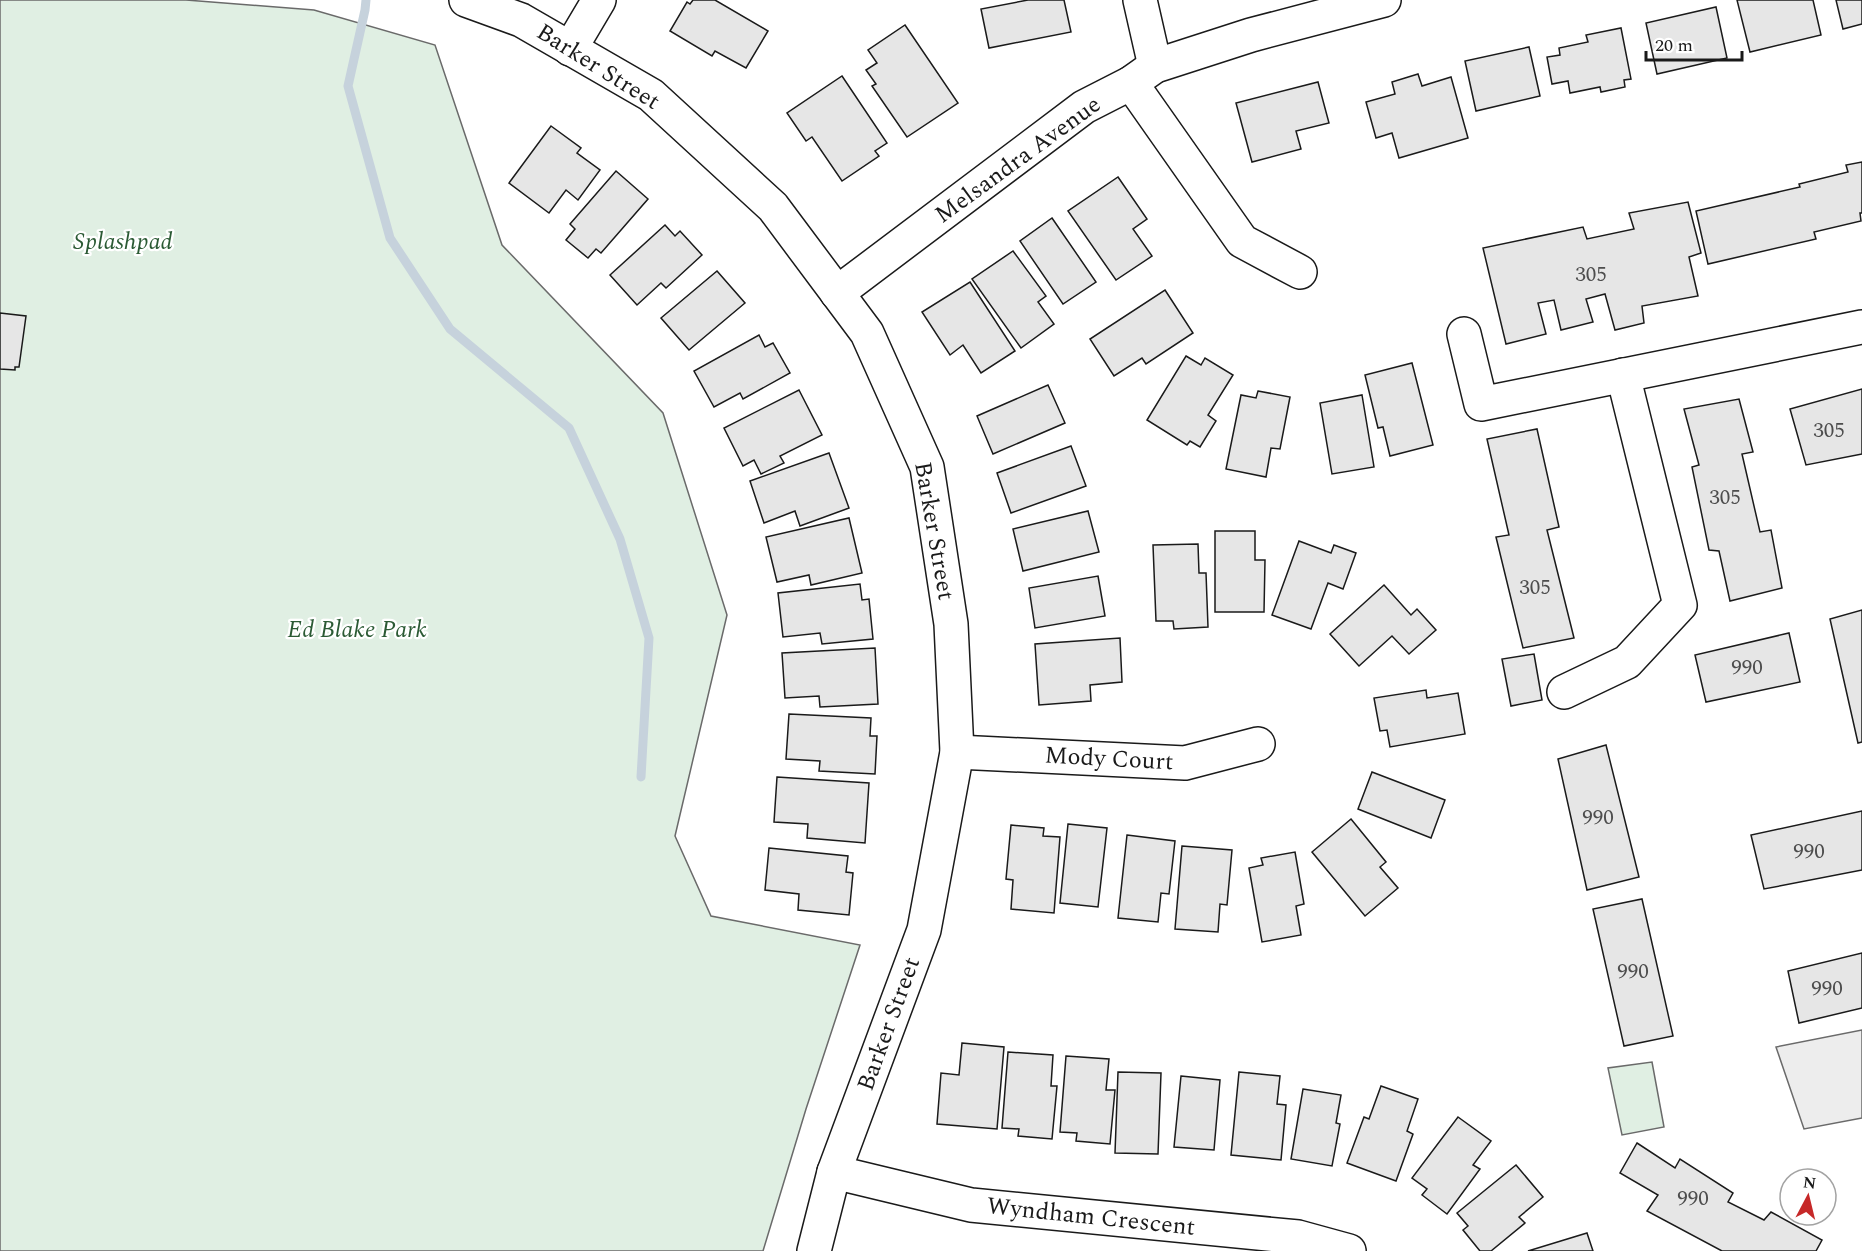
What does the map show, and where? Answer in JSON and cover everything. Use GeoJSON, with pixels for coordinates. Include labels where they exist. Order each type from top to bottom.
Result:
{"type":"FeatureCollection","features":[{"type":"Feature","properties":{"kind":"street","name":"Barker Street"},"geometry":{"type":"LineString","coordinates":[[466,0],[521,20],[651,95],[773,207],[867,333],[927,467],[951,624],[957,752],[924,930],[834,1172],[813,1251]]}},
{"type":"Feature","properties":{"kind":"street"},"geometry":{"type":"LineString","coordinates":[[570,49],[599,0]]}},
{"type":"Feature","properties":{"kind":"street"},"geometry":{"type":"LineString","coordinates":[[1140,0],[1143,75],[1242,241],[1300,272]]}},
{"type":"Feature","properties":{"kind":"street","name":"Melsandra Avenue"},"geometry":{"type":"LineString","coordinates":[[837,293],[1084,107],[1143,75],[1251,34],[1384,0]]}},
{"type":"Feature","properties":{"kind":"street"},"geometry":{"type":"LineString","coordinates":[[1464,334],[1480,404],[1862,327]]}},
{"type":"Feature","properties":{"kind":"street"},"geometry":{"type":"LineString","coordinates":[[1564,692],[1627,662],[1680,605],[1623,375]]}},
{"type":"Feature","properties":{"kind":"street","name":"Mody Court"},"geometry":{"type":"LineString","coordinates":[[957,752],[1185,763],[1258,744]]}},
{"type":"Feature","properties":{"kind":"street","name":"Wyndham Crescent"},"geometry":{"type":"LineString","coordinates":[[834,1172],[971,1205],[1298,1237],[1349,1251]]}},
{"type":"Feature","properties":{"kind":"green space","name":"Ed Blake Park"},"geometry":{"type":"Polygon","coordinates":[[[0,0],[186,0],[314,10],[435,45],[502,245],[663,413],[727,615],[675,836],[711,916],[860,945],[806,1109],[763,1251],[0,1251],[0,0]]]}},
{"type":"Feature","properties":{"kind":"green space"},"geometry":{"type":"Polygon","coordinates":[[[1652,1062],[1664,1127],[1622,1135],[1608,1068],[1652,1062]]]}},
{"type":"Feature","properties":{"kind":"shaded area"},"geometry":{"type":"Polygon","coordinates":[[[1862,1030],[1862,1118],[1804,1129],[1776,1047],[1862,1030]]]}},
{"type":"Feature","properties":{"kind":"building"},"geometry":{"type":"Polygon","coordinates":[[[693,0],[715,0],[768,31],[746,68],[715,51],[712,56],[670,31],[687,2],[690,4],[693,0]]]}},
{"type":"Feature","properties":{"kind":"building"},"geometry":{"type":"Polygon","coordinates":[[[1028,0],[1064,0],[1071,32],[989,48],[981,9],[1028,0]]]}},
{"type":"Feature","properties":{"kind":"building"},"geometry":{"type":"Polygon","coordinates":[[[1737,0],[1813,0],[1821,35],[1750,52],[1737,0]]]}},
{"type":"Feature","properties":{"kind":"building"},"geometry":{"type":"Polygon","coordinates":[[[1836,0],[1862,0],[1862,24],[1843,29],[1836,0]]]}},
{"type":"Feature","properties":{"kind":"building"},"geometry":{"type":"Polygon","coordinates":[[[1716,7],[1727,58],[1657,74],[1646,23],[1716,7]]]}},
{"type":"Feature","properties":{"kind":"building"},"geometry":{"type":"Polygon","coordinates":[[[905,25],[958,103],[907,137],[872,86],[876,84],[866,70],[877,63],[868,50],[905,25]]]}},
{"type":"Feature","properties":{"kind":"building"},"geometry":{"type":"Polygon","coordinates":[[[1621,28],[1631,79],[1624,80],[1625,87],[1601,92],[1600,87],[1570,93],[1568,81],[1552,84],[1547,57],[1560,55],[1559,48],[1588,42],[1586,35],[1621,28]]]}},
{"type":"Feature","properties":{"kind":"building"},"geometry":{"type":"Polygon","coordinates":[[[1529,47],[1540,96],[1476,111],[1465,61],[1529,47]]]}},
{"type":"Feature","properties":{"kind":"building"},"geometry":{"type":"Polygon","coordinates":[[[1418,74],[1422,86],[1451,77],[1468,138],[1399,158],[1392,133],[1376,138],[1366,102],[1395,94],[1392,82],[1418,74]]]}},
{"type":"Feature","properties":{"kind":"building"},"geometry":{"type":"Polygon","coordinates":[[[842,76],[887,143],[875,151],[879,156],[842,181],[812,137],[806,141],[787,113],[842,76]]]}},
{"type":"Feature","properties":{"kind":"building"},"geometry":{"type":"Polygon","coordinates":[[[1318,82],[1329,123],[1296,131],[1301,149],[1252,162],[1236,103],[1318,82]]]}},
{"type":"Feature","properties":{"kind":"building"},"geometry":{"type":"Polygon","coordinates":[[[551,126],[581,148],[577,153],[600,170],[578,200],[566,190],[549,213],[509,183],[551,126]]]}},
{"type":"Feature","properties":{"kind":"building"},"geometry":{"type":"Polygon","coordinates":[[[1862,162],[1861,221],[1814,232],[1816,239],[1708,264],[1696,211],[1800,187],[1799,184],[1848,172],[1846,165],[1862,162]]]}},
{"type":"Feature","properties":{"kind":"building"},"geometry":{"type":"Polygon","coordinates":[[[616,171],[648,199],[601,253],[596,249],[588,258],[566,240],[575,229],[570,224],[616,171]]]}},
{"type":"Feature","properties":{"kind":"building"},"geometry":{"type":"Polygon","coordinates":[[[1118,177],[1147,219],[1133,229],[1152,256],[1116,280],[1068,211],[1118,177]]]}},
{"type":"Feature","properties":{"kind":"building"},"geometry":{"type":"Polygon","coordinates":[[[1688,202],[1701,253],[1689,257],[1698,296],[1642,306],[1644,323],[1615,330],[1605,294],[1586,299],[1593,322],[1561,330],[1554,300],[1538,303],[1546,334],[1506,344],[1483,248],[1583,227],[1587,239],[1634,229],[1629,213],[1688,202]]]}},
{"type":"Feature","properties":{"kind":"building"},"geometry":{"type":"Polygon","coordinates":[[[1052,218],[1096,282],[1063,304],[1020,241],[1052,218]]]}},
{"type":"Feature","properties":{"kind":"building"},"geometry":{"type":"Polygon","coordinates":[[[665,225],[675,236],[680,231],[702,255],[666,288],[661,283],[637,305],[610,275],[665,225]]]}},
{"type":"Feature","properties":{"kind":"building"},"geometry":{"type":"Polygon","coordinates":[[[1013,251],[1046,296],[1038,302],[1054,324],[1021,348],[972,279],[1013,251]]]}},
{"type":"Feature","properties":{"kind":"building"},"geometry":{"type":"Polygon","coordinates":[[[717,271],[745,303],[689,350],[661,318],[717,271]]]}},
{"type":"Feature","properties":{"kind":"building"},"geometry":{"type":"Polygon","coordinates":[[[970,282],[1015,351],[981,373],[963,345],[950,355],[922,312],[970,282]]]}},
{"type":"Feature","properties":{"kind":"building"},"geometry":{"type":"Polygon","coordinates":[[[1165,290],[1193,333],[1146,364],[1142,358],[1114,376],[1090,339],[1165,290]]]}},
{"type":"Feature","properties":{"kind":"building"},"geometry":{"type":"Polygon","coordinates":[[[0,313],[26,316],[19,367],[15,367],[15,370],[0,369],[0,313]]]}},
{"type":"Feature","properties":{"kind":"building"},"geometry":{"type":"Polygon","coordinates":[[[759,335],[765,347],[773,343],[790,373],[743,399],[740,393],[714,407],[694,371],[759,335]]]}},
{"type":"Feature","properties":{"kind":"building"},"geometry":{"type":"Polygon","coordinates":[[[1186,356],[1201,365],[1205,358],[1233,375],[1208,415],[1216,421],[1200,447],[1190,441],[1187,445],[1147,420],[1186,356]]]}},
{"type":"Feature","properties":{"kind":"building"},"geometry":{"type":"Polygon","coordinates":[[[1412,363],[1433,445],[1390,456],[1383,427],[1378,428],[1365,375],[1412,363]]]}},
{"type":"Feature","properties":{"kind":"building"},"geometry":{"type":"Polygon","coordinates":[[[1048,385],[1065,423],[993,454],[977,416],[1048,385]]]}},
{"type":"Feature","properties":{"kind":"building"},"geometry":{"type":"Polygon","coordinates":[[[1862,389],[1862,454],[1806,465],[1790,409],[1862,389]]]}},
{"type":"Feature","properties":{"kind":"building"},"geometry":{"type":"Polygon","coordinates":[[[799,390],[822,435],[780,456],[784,463],[761,474],[754,460],[743,466],[724,428],[799,390]]]}},
{"type":"Feature","properties":{"kind":"building"},"geometry":{"type":"Polygon","coordinates":[[[1258,391],[1290,397],[1280,449],[1271,448],[1266,477],[1226,469],[1241,395],[1256,398],[1258,391]]]}},
{"type":"Feature","properties":{"kind":"building"},"geometry":{"type":"Polygon","coordinates":[[[1362,395],[1374,467],[1332,474],[1320,403],[1362,395]]]}},
{"type":"Feature","properties":{"kind":"building"},"geometry":{"type":"Polygon","coordinates":[[[1739,399],[1753,452],[1742,454],[1760,532],[1771,530],[1782,588],[1730,601],[1719,551],[1709,550],[1692,467],[1699,465],[1684,409],[1739,399]]]}},
{"type":"Feature","properties":{"kind":"building"},"geometry":{"type":"Polygon","coordinates":[[[1537,429],[1559,527],[1547,530],[1574,638],[1523,648],[1496,537],[1509,535],[1487,439],[1537,429]]]}},
{"type":"Feature","properties":{"kind":"building"},"geometry":{"type":"Polygon","coordinates":[[[1071,446],[1086,486],[1011,513],[997,473],[1071,446]]]}},
{"type":"Feature","properties":{"kind":"building"},"geometry":{"type":"Polygon","coordinates":[[[829,453],[849,508],[800,526],[795,511],[764,523],[750,481],[829,453]]]}},
{"type":"Feature","properties":{"kind":"building"},"geometry":{"type":"Polygon","coordinates":[[[1088,511],[1099,552],[1023,571],[1013,529],[1088,511]]]}},
{"type":"Feature","properties":{"kind":"building"},"geometry":{"type":"Polygon","coordinates":[[[849,518],[862,573],[811,585],[809,575],[777,582],[766,537],[849,518]]]}},
{"type":"Feature","properties":{"kind":"building"},"geometry":{"type":"Polygon","coordinates":[[[1215,531],[1255,531],[1255,560],[1265,560],[1264,612],[1215,612],[1215,531]]]}},
{"type":"Feature","properties":{"kind":"building"},"geometry":{"type":"Polygon","coordinates":[[[1299,541],[1331,553],[1334,545],[1356,553],[1343,589],[1328,583],[1311,629],[1272,615],[1299,541]]]}},
{"type":"Feature","properties":{"kind":"building"},"geometry":{"type":"Polygon","coordinates":[[[1198,544],[1199,573],[1206,573],[1208,627],[1174,629],[1173,621],[1156,621],[1153,545],[1198,544]]]}},
{"type":"Feature","properties":{"kind":"building"},"geometry":{"type":"Polygon","coordinates":[[[1098,576],[1105,616],[1035,628],[1029,588],[1098,576]]]}},
{"type":"Feature","properties":{"kind":"building"},"geometry":{"type":"Polygon","coordinates":[[[860,584],[862,600],[869,599],[873,639],[822,644],[820,633],[783,637],[778,593],[860,584]]]}},
{"type":"Feature","properties":{"kind":"building"},"geometry":{"type":"Polygon","coordinates":[[[1384,585],[1411,615],[1417,609],[1436,630],[1409,654],[1392,636],[1359,666],[1330,634],[1384,585]]]}},
{"type":"Feature","properties":{"kind":"building"},"geometry":{"type":"Polygon","coordinates":[[[1862,610],[1862,742],[1858,743],[1830,619],[1862,610]]]}},
{"type":"Feature","properties":{"kind":"building"},"geometry":{"type":"Polygon","coordinates":[[[1789,633],[1800,682],[1706,702],[1695,655],[1789,633]]]}},
{"type":"Feature","properties":{"kind":"building"},"geometry":{"type":"Polygon","coordinates":[[[1120,638],[1122,682],[1090,685],[1091,701],[1039,705],[1035,644],[1120,638]]]}},
{"type":"Feature","properties":{"kind":"building"},"geometry":{"type":"Polygon","coordinates":[[[875,648],[878,704],[820,707],[819,696],[785,698],[782,653],[875,648]]]}},
{"type":"Feature","properties":{"kind":"building"},"geometry":{"type":"Polygon","coordinates":[[[1534,654],[1542,700],[1511,706],[1502,659],[1534,654]]]}},
{"type":"Feature","properties":{"kind":"building"},"geometry":{"type":"Polygon","coordinates":[[[1426,690],[1427,698],[1458,693],[1465,734],[1390,747],[1387,730],[1380,731],[1374,698],[1426,690]]]}},
{"type":"Feature","properties":{"kind":"building"},"geometry":{"type":"Polygon","coordinates":[[[789,714],[871,718],[870,736],[877,736],[875,774],[819,771],[820,761],[786,759],[789,714]]]}},
{"type":"Feature","properties":{"kind":"building"},"geometry":{"type":"Polygon","coordinates":[[[1606,745],[1639,877],[1587,890],[1558,759],[1606,745]]]}},
{"type":"Feature","properties":{"kind":"building"},"geometry":{"type":"Polygon","coordinates":[[[1372,772],[1445,800],[1431,838],[1358,809],[1372,772]]]}},
{"type":"Feature","properties":{"kind":"building"},"geometry":{"type":"Polygon","coordinates":[[[777,777],[869,783],[865,843],[807,838],[808,824],[774,822],[777,777]]]}},
{"type":"Feature","properties":{"kind":"building"},"geometry":{"type":"Polygon","coordinates":[[[1862,811],[1862,870],[1764,889],[1751,835],[1862,811]]]}},
{"type":"Feature","properties":{"kind":"building"},"geometry":{"type":"Polygon","coordinates":[[[1351,819],[1386,862],[1380,867],[1398,888],[1365,916],[1312,852],[1351,819]]]}},
{"type":"Feature","properties":{"kind":"building"},"geometry":{"type":"Polygon","coordinates":[[[1068,824],[1107,828],[1098,907],[1060,903],[1068,824]]]}},
{"type":"Feature","properties":{"kind":"building"},"geometry":{"type":"Polygon","coordinates":[[[1011,825],[1044,828],[1043,836],[1060,837],[1054,913],[1011,909],[1013,880],[1006,879],[1011,825]]]}},
{"type":"Feature","properties":{"kind":"building"},"geometry":{"type":"Polygon","coordinates":[[[1127,835],[1175,841],[1169,894],[1161,893],[1158,922],[1118,918],[1127,835]]]}},
{"type":"Feature","properties":{"kind":"building"},"geometry":{"type":"Polygon","coordinates":[[[1182,846],[1232,850],[1227,905],[1220,904],[1218,932],[1175,929],[1182,846]]]}},
{"type":"Feature","properties":{"kind":"building"},"geometry":{"type":"Polygon","coordinates":[[[769,848],[848,856],[846,872],[853,873],[849,915],[798,910],[799,894],[765,890],[769,848]]]}},
{"type":"Feature","properties":{"kind":"building"},"geometry":{"type":"Polygon","coordinates":[[[1295,852],[1304,904],[1296,906],[1301,935],[1262,942],[1249,868],[1263,865],[1261,858],[1295,852]]]}},
{"type":"Feature","properties":{"kind":"building"},"geometry":{"type":"Polygon","coordinates":[[[1642,899],[1673,1036],[1624,1046],[1593,909],[1642,899]]]}},
{"type":"Feature","properties":{"kind":"building"},"geometry":{"type":"Polygon","coordinates":[[[1862,953],[1862,1008],[1799,1023],[1788,971],[1862,953]]]}},
{"type":"Feature","properties":{"kind":"building"},"geometry":{"type":"Polygon","coordinates":[[[962,1043],[1004,1047],[997,1129],[937,1124],[941,1073],[959,1075],[962,1043]]]}},
{"type":"Feature","properties":{"kind":"building"},"geometry":{"type":"Polygon","coordinates":[[[1008,1052],[1053,1055],[1051,1086],[1057,1086],[1052,1139],[1018,1136],[1019,1129],[1002,1128],[1008,1052]]]}},
{"type":"Feature","properties":{"kind":"building"},"geometry":{"type":"Polygon","coordinates":[[[1066,1056],[1109,1059],[1106,1090],[1115,1090],[1110,1144],[1076,1141],[1077,1133],[1060,1132],[1066,1056]]]}},
{"type":"Feature","properties":{"kind":"building"},"geometry":{"type":"Polygon","coordinates":[[[1118,1072],[1161,1073],[1158,1154],[1115,1153],[1118,1072]]]}},
{"type":"Feature","properties":{"kind":"building"},"geometry":{"type":"Polygon","coordinates":[[[1239,1072],[1280,1076],[1277,1104],[1286,1105],[1281,1160],[1231,1155],[1239,1072]]]}},
{"type":"Feature","properties":{"kind":"building"},"geometry":{"type":"Polygon","coordinates":[[[1181,1076],[1220,1080],[1214,1150],[1174,1147],[1181,1076]]]}},
{"type":"Feature","properties":{"kind":"building"},"geometry":{"type":"Polygon","coordinates":[[[1381,1086],[1418,1099],[1407,1131],[1413,1134],[1396,1181],[1347,1163],[1364,1117],[1369,1119],[1381,1086]]]}},
{"type":"Feature","properties":{"kind":"building"},"geometry":{"type":"Polygon","coordinates":[[[1303,1089],[1341,1095],[1336,1123],[1340,1124],[1332,1166],[1291,1159],[1303,1089]]]}},
{"type":"Feature","properties":{"kind":"building"},"geometry":{"type":"Polygon","coordinates":[[[1458,1117],[1491,1141],[1473,1165],[1480,1169],[1447,1214],[1422,1195],[1427,1189],[1412,1178],[1458,1117]]]}},
{"type":"Feature","properties":{"kind":"building"},"geometry":{"type":"Polygon","coordinates":[[[1637,1143],[1675,1168],[1680,1159],[1733,1193],[1728,1202],[1764,1220],[1771,1212],[1778,1216],[1778,1227],[1798,1227],[1822,1240],[1816,1251],[1722,1251],[1647,1211],[1658,1195],[1620,1173],[1637,1143]]]}},
{"type":"Feature","properties":{"kind":"building"},"geometry":{"type":"Polygon","coordinates":[[[1516,1165],[1543,1197],[1519,1217],[1525,1223],[1491,1251],[1480,1251],[1463,1230],[1468,1226],[1457,1213],[1516,1165]]]}},
{"type":"Feature","properties":{"kind":"building"},"geometry":{"type":"Polygon","coordinates":[[[1587,1233],[1593,1251],[1528,1251],[1587,1233]]]}},
{"type":"Feature","properties":{"kind":"waterway"},"geometry":{"type":"LineString","coordinates":[[366,0],[348,86],[390,238],[450,329],[569,428],[620,539],[649,638],[641,777]]}},
{"type":"Feature","properties":{"kind":"park label","name":"Splashpad"},"geometry":{"type":"Point","coordinates":[123,242]}}]}
